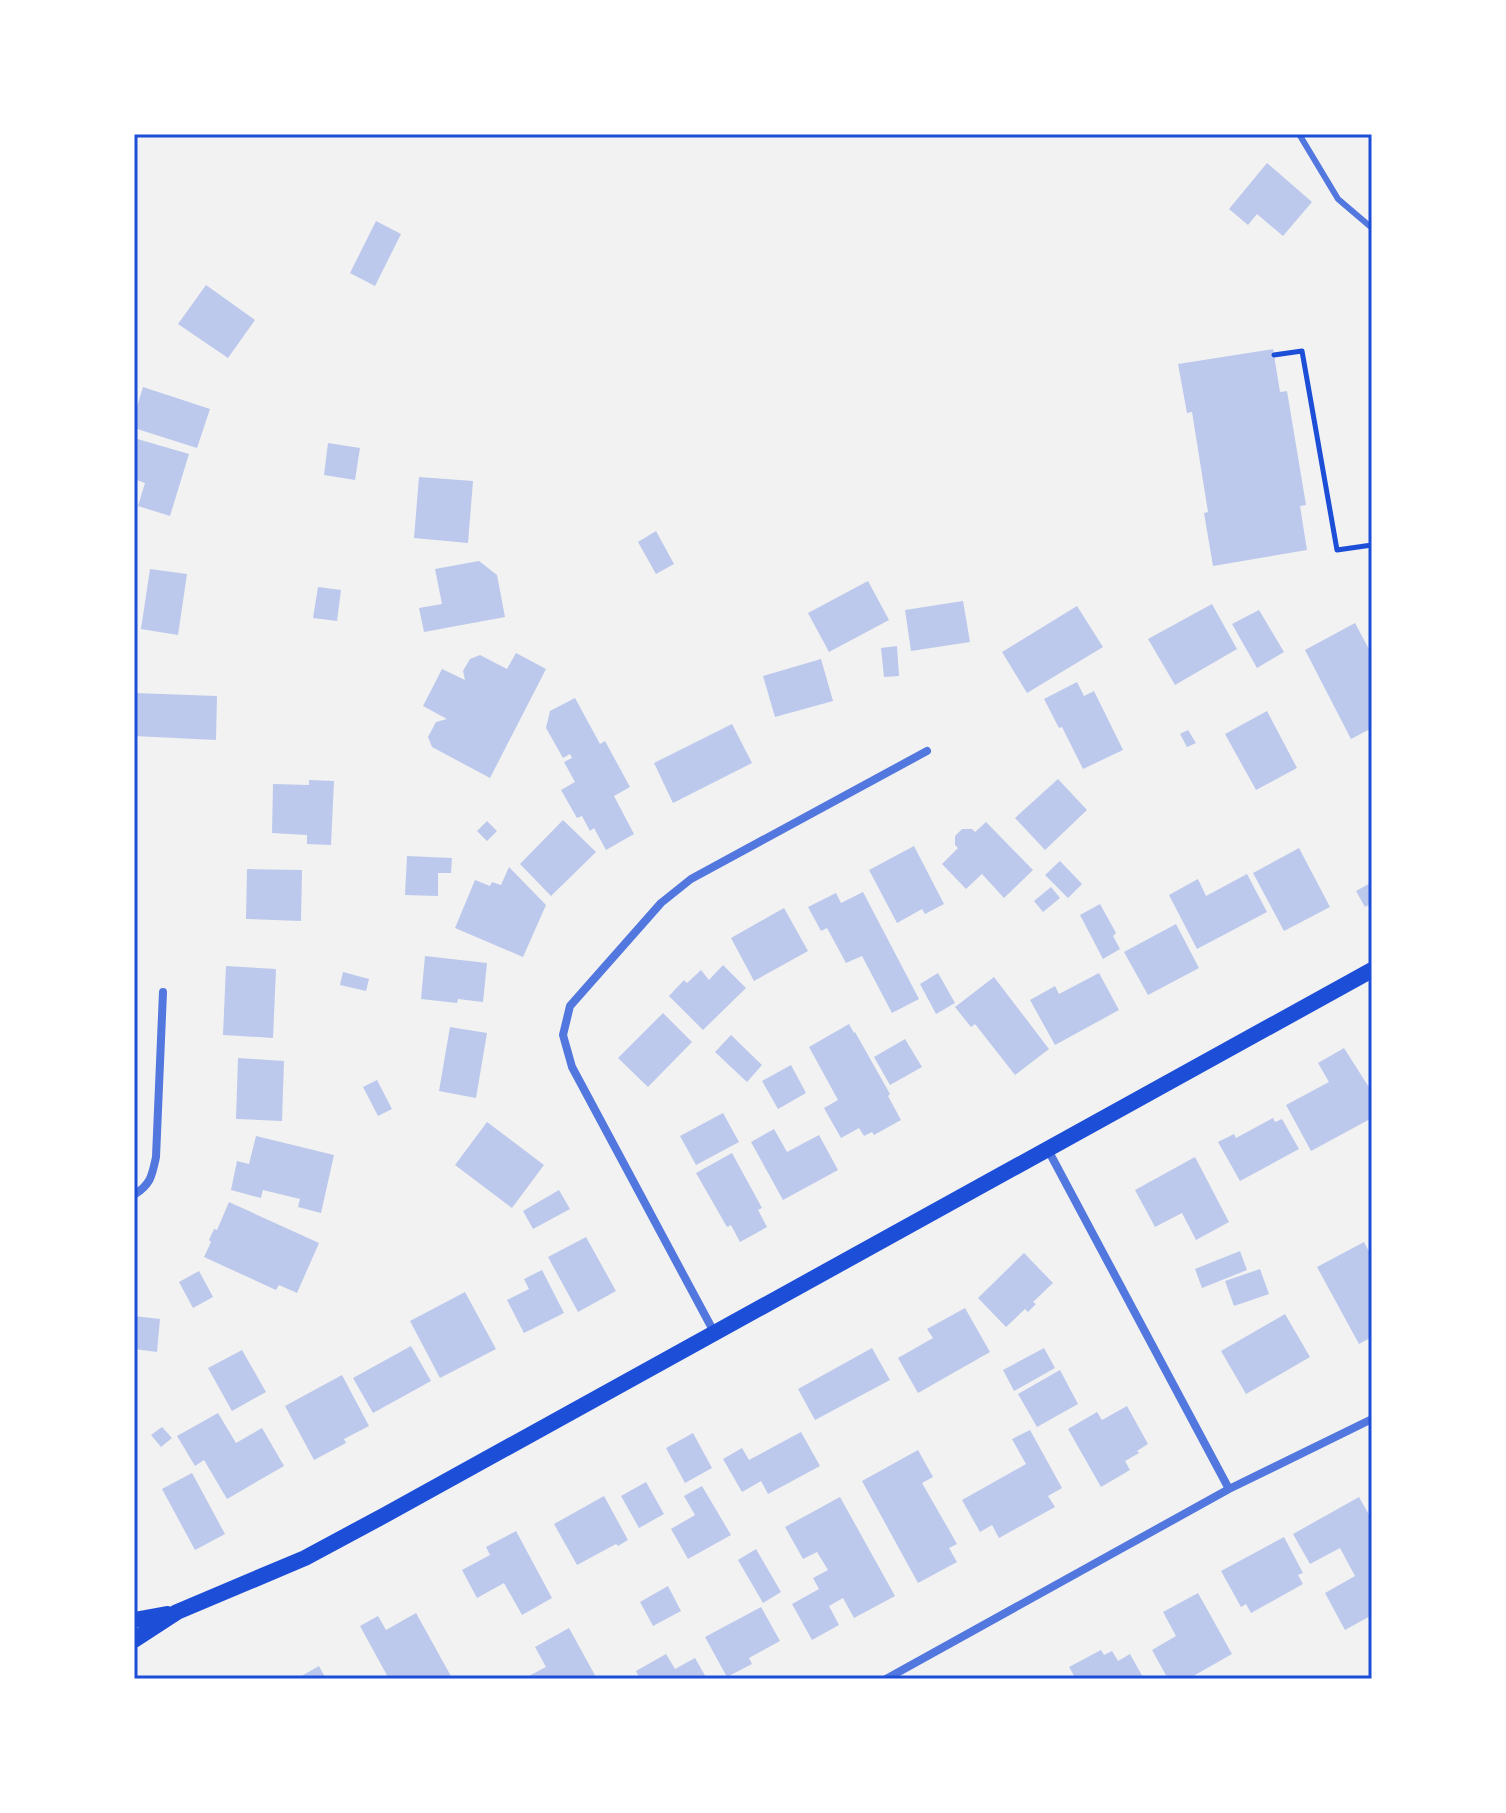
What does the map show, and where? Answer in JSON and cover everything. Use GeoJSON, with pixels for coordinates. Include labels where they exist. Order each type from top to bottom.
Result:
{"type":"FeatureCollection","features":[{"type":"Feature","properties":{"kind":"main road"},"geometry":{"type":"LineString","coordinates":[[134,1640],[177,1612],[305,1558],[1372,970]]}},
{"type":"Feature","properties":{"kind":"main road"},"geometry":{"type":"LineString","coordinates":[[134,1620],[177,1612]]}},
{"type":"Feature","properties":{"kind":"street"},"geometry":{"type":"LineString","coordinates":[[715,1333],[572,1067],[563,1035],[570,1006],[661,903],[691,879],[927,751]]}},
{"type":"Feature","properties":{"kind":"street"},"geometry":{"type":"LineString","coordinates":[[134,1195],[146,1188],[156,1157],[163,992]]}},
{"type":"Feature","properties":{"kind":"street"},"geometry":{"type":"LineString","coordinates":[[1047,1148],[1229,1489]]}},
{"type":"Feature","properties":{"kind":"street"},"geometry":{"type":"LineString","coordinates":[[886,1679],[1229,1489],[1372,1419]]}},
{"type":"Feature","properties":{"kind":"lane"},"geometry":{"type":"LineString","coordinates":[[1299,134],[1338,199],[1372,228]]}},
{"type":"Feature","properties":{"kind":"path"},"geometry":{"type":"LineString","coordinates":[[1274,355],[1302,351],[1337,550],[1372,545]]}},
{"type":"Feature","properties":{"kind":"building"},"geometry":{"type":"Polygon","coordinates":[[[1267,163],[1312,202],[1283,236],[1257,214],[1248,225],[1229,209],[1267,163]]]}},
{"type":"Feature","properties":{"kind":"building"},"geometry":{"type":"Polygon","coordinates":[[[376,221],[401,234],[375,286],[350,273],[376,221]]]}},
{"type":"Feature","properties":{"kind":"building"},"geometry":{"type":"Polygon","coordinates":[[[206,285],[255,320],[228,358],[178,324],[206,285]]]}},
{"type":"Feature","properties":{"kind":"building"},"geometry":{"type":"Polygon","coordinates":[[[1273,349],[1280,392],[1287,391],[1306,505],[1300,506],[1307,550],[1213,566],[1192,412],[1187,413],[1178,364],[1273,349]]]}},
{"type":"Feature","properties":{"kind":"building"},"geometry":{"type":"Polygon","coordinates":[[[143,387],[210,409],[197,448],[134,428],[143,387]]]}},
{"type":"Feature","properties":{"kind":"building"},"geometry":{"type":"Polygon","coordinates":[[[134,438],[189,454],[170,516],[138,506],[145,483],[134,479],[134,438]]]}},
{"type":"Feature","properties":{"kind":"building"},"geometry":{"type":"Polygon","coordinates":[[[328,443],[360,448],[355,480],[324,475],[328,443]]]}},
{"type":"Feature","properties":{"kind":"building"},"geometry":{"type":"Polygon","coordinates":[[[419,477],[473,481],[468,543],[414,538],[419,477]]]}},
{"type":"Feature","properties":{"kind":"building"},"geometry":{"type":"Polygon","coordinates":[[[656,531],[674,564],[656,574],[638,542],[656,531]]]}},
{"type":"Feature","properties":{"kind":"building"},"geometry":{"type":"Polygon","coordinates":[[[479,561],[497,575],[505,617],[424,632],[419,608],[442,604],[435,569],[479,561]]]}},
{"type":"Feature","properties":{"kind":"building"},"geometry":{"type":"Polygon","coordinates":[[[150,569],[187,574],[178,635],[141,629],[150,569]]]}},
{"type":"Feature","properties":{"kind":"building"},"geometry":{"type":"Polygon","coordinates":[[[868,581],[889,620],[829,652],[808,613],[868,581]]]}},
{"type":"Feature","properties":{"kind":"building"},"geometry":{"type":"Polygon","coordinates":[[[318,587],[341,590],[337,621],[313,618],[318,587]]]}},
{"type":"Feature","properties":{"kind":"building"},"geometry":{"type":"Polygon","coordinates":[[[963,601],[970,642],[911,651],[905,610],[963,601]]]}},
{"type":"Feature","properties":{"kind":"building"},"geometry":{"type":"Polygon","coordinates":[[[1212,604],[1237,649],[1175,685],[1148,639],[1212,604]]]}},
{"type":"Feature","properties":{"kind":"building"},"geometry":{"type":"Polygon","coordinates":[[[1077,606],[1103,647],[1027,693],[1002,652],[1077,606]]]}},
{"type":"Feature","properties":{"kind":"building"},"geometry":{"type":"Polygon","coordinates":[[[1259,610],[1284,652],[1257,668],[1232,624],[1259,610]]]}},
{"type":"Feature","properties":{"kind":"building"},"geometry":{"type":"Polygon","coordinates":[[[1355,623],[1372,655],[1372,728],[1351,739],[1305,650],[1355,623]]]}},
{"type":"Feature","properties":{"kind":"building"},"geometry":{"type":"Polygon","coordinates":[[[897,646],[899,676],[884,677],[881,648],[897,646]]]}},
{"type":"Feature","properties":{"kind":"building"},"geometry":{"type":"Polygon","coordinates":[[[516,653],[546,669],[490,778],[432,747],[428,737],[436,722],[447,719],[423,706],[442,669],[465,680],[463,671],[470,659],[480,655],[507,669],[516,653]]]}},
{"type":"Feature","properties":{"kind":"building"},"geometry":{"type":"Polygon","coordinates":[[[821,659],[833,701],[775,717],[763,676],[821,659]]]}},
{"type":"Feature","properties":{"kind":"building"},"geometry":{"type":"Polygon","coordinates":[[[1077,682],[1084,696],[1094,691],[1123,750],[1083,769],[1044,699],[1077,682]]]}},
{"type":"Feature","properties":{"kind":"building"},"geometry":{"type":"Polygon","coordinates":[[[134,693],[217,696],[216,740],[134,736],[134,693]]]}},
{"type":"Feature","properties":{"kind":"building"},"geometry":{"type":"Polygon","coordinates":[[[575,698],[600,744],[605,741],[630,787],[614,796],[634,834],[606,850],[594,828],[590,831],[582,816],[577,818],[561,790],[575,782],[564,762],[572,758],[570,754],[563,758],[546,728],[550,711],[575,698]]]}},
{"type":"Feature","properties":{"kind":"building"},"geometry":{"type":"Polygon","coordinates":[[[1267,711],[1297,768],[1256,790],[1225,734],[1267,711]]]}},
{"type":"Feature","properties":{"kind":"building"},"geometry":{"type":"Polygon","coordinates":[[[732,724],[752,763],[673,803],[654,763],[732,724]]]}},
{"type":"Feature","properties":{"kind":"building"},"geometry":{"type":"Polygon","coordinates":[[[1188,730],[1196,743],[1187,747],[1180,734],[1188,730]]]}},
{"type":"Feature","properties":{"kind":"building"},"geometry":{"type":"Polygon","coordinates":[[[1058,779],[1087,810],[1045,850],[1015,818],[1058,779]]]}},
{"type":"Feature","properties":{"kind":"building"},"geometry":{"type":"Polygon","coordinates":[[[309,780],[334,781],[331,845],[307,844],[307,835],[272,833],[273,784],[309,785],[309,780]]]}},
{"type":"Feature","properties":{"kind":"building"},"geometry":{"type":"Polygon","coordinates":[[[563,820],[596,852],[551,896],[520,864],[563,820]]]}},
{"type":"Feature","properties":{"kind":"building"},"geometry":{"type":"Polygon","coordinates":[[[487,821],[497,831],[487,841],[477,831],[487,821]]]}},
{"type":"Feature","properties":{"kind":"building"},"geometry":{"type":"Polygon","coordinates":[[[986,822],[1033,870],[1004,898],[982,874],[966,889],[942,864],[958,848],[955,836],[962,829],[975,832],[986,822]]]}},
{"type":"Feature","properties":{"kind":"building"},"geometry":{"type":"Polygon","coordinates":[[[914,846],[944,904],[925,914],[922,909],[897,923],[869,870],[914,846]]]}},
{"type":"Feature","properties":{"kind":"building"},"geometry":{"type":"Polygon","coordinates":[[[1299,848],[1330,907],[1284,931],[1253,873],[1299,848]]]}},
{"type":"Feature","properties":{"kind":"building"},"geometry":{"type":"Polygon","coordinates":[[[407,856],[452,858],[451,873],[438,873],[438,896],[405,895],[407,856]]]}},
{"type":"Feature","properties":{"kind":"building"},"geometry":{"type":"Polygon","coordinates":[[[1060,861],[1082,884],[1068,898],[1045,875],[1060,861]]]}},
{"type":"Feature","properties":{"kind":"building"},"geometry":{"type":"Polygon","coordinates":[[[509,867],[546,905],[523,957],[455,928],[475,880],[490,886],[492,882],[501,885],[509,867]]]}},
{"type":"Feature","properties":{"kind":"building"},"geometry":{"type":"Polygon","coordinates":[[[247,869],[302,870],[301,921],[246,919],[247,869]]]}},
{"type":"Feature","properties":{"kind":"building"},"geometry":{"type":"Polygon","coordinates":[[[1247,874],[1267,912],[1197,949],[1169,895],[1198,879],[1206,896],[1247,874]]]}},
{"type":"Feature","properties":{"kind":"building"},"geometry":{"type":"Polygon","coordinates":[[[1372,882],[1372,903],[1365,907],[1356,891],[1372,882]]]}},
{"type":"Feature","properties":{"kind":"building"},"geometry":{"type":"Polygon","coordinates":[[[1051,887],[1060,898],[1043,912],[1034,901],[1051,887]]]}},
{"type":"Feature","properties":{"kind":"building"},"geometry":{"type":"Polygon","coordinates":[[[863,892],[919,999],[892,1013],[862,956],[846,963],[827,928],[821,931],[808,907],[836,893],[841,903],[863,892]]]}},
{"type":"Feature","properties":{"kind":"building"},"geometry":{"type":"Polygon","coordinates":[[[1100,904],[1116,933],[1113,936],[1120,949],[1103,959],[1080,915],[1100,904]]]}},
{"type":"Feature","properties":{"kind":"building"},"geometry":{"type":"Polygon","coordinates":[[[784,908],[808,951],[754,981],[731,938],[784,908]]]}},
{"type":"Feature","properties":{"kind":"building"},"geometry":{"type":"Polygon","coordinates":[[[1176,924],[1199,968],[1148,995],[1124,952],[1176,924]]]}},
{"type":"Feature","properties":{"kind":"building"},"geometry":{"type":"Polygon","coordinates":[[[425,956],[487,963],[483,1002],[421,999],[425,956]]]}},
{"type":"Feature","properties":{"kind":"building"},"geometry":{"type":"Polygon","coordinates":[[[723,965],[746,988],[703,1030],[669,996],[684,980],[687,983],[701,970],[709,980],[723,965]]]}},
{"type":"Feature","properties":{"kind":"building"},"geometry":{"type":"Polygon","coordinates":[[[226,966],[276,969],[273,1038],[223,1035],[226,966]]]}},
{"type":"Feature","properties":{"kind":"building"},"geometry":{"type":"Polygon","coordinates":[[[343,972],[369,979],[366,991],[340,985],[343,972]]]}},
{"type":"Feature","properties":{"kind":"building"},"geometry":{"type":"Polygon","coordinates":[[[938,973],[955,1003],[936,1014],[920,984],[938,973]]]}},
{"type":"Feature","properties":{"kind":"building"},"geometry":{"type":"Polygon","coordinates":[[[1099,973],[1119,1010],[1055,1045],[1030,1000],[1055,986],[1059,994],[1099,973]]]}},
{"type":"Feature","properties":{"kind":"building"},"geometry":{"type":"Polygon","coordinates":[[[994,977],[1049,1049],[1015,1075],[975,1024],[971,1027],[955,1007],[994,977]]]}},
{"type":"Feature","properties":{"kind":"building"},"geometry":{"type":"Polygon","coordinates":[[[663,1013],[692,1042],[648,1087],[618,1058],[663,1013]]]}},
{"type":"Feature","properties":{"kind":"building"},"geometry":{"type":"Polygon","coordinates":[[[849,1024],[890,1094],[888,1096],[901,1120],[874,1135],[872,1132],[864,1136],[859,1128],[841,1138],[824,1108],[838,1100],[809,1047],[849,1024]]]}},
{"type":"Feature","properties":{"kind":"building"},"geometry":{"type":"Polygon","coordinates":[[[450,1027],[487,1033],[476,1098],[439,1091],[450,1027]]]}},
{"type":"Feature","properties":{"kind":"building"},"geometry":{"type":"Polygon","coordinates":[[[731,1035],[762,1065],[747,1082],[715,1052],[731,1035]]]}},
{"type":"Feature","properties":{"kind":"building"},"geometry":{"type":"Polygon","coordinates":[[[905,1039],[922,1067],[890,1085],[874,1057],[905,1039]]]}},
{"type":"Feature","properties":{"kind":"building"},"geometry":{"type":"Polygon","coordinates":[[[1344,1048],[1372,1092],[1372,1118],[1311,1151],[1286,1105],[1329,1082],[1318,1063],[1344,1048]]]}},
{"type":"Feature","properties":{"kind":"building"},"geometry":{"type":"Polygon","coordinates":[[[238,1058],[284,1061],[282,1121],[236,1119],[238,1058]]]}},
{"type":"Feature","properties":{"kind":"building"},"geometry":{"type":"Polygon","coordinates":[[[791,1065],[806,1093],[778,1109],[762,1081],[791,1065]]]}},
{"type":"Feature","properties":{"kind":"building"},"geometry":{"type":"Polygon","coordinates":[[[377,1080],[392,1109],[378,1116],[363,1087],[377,1080]]]}},
{"type":"Feature","properties":{"kind":"building"},"geometry":{"type":"Polygon","coordinates":[[[723,1113],[739,1142],[696,1165],[680,1136],[723,1113]]]}},
{"type":"Feature","properties":{"kind":"building"},"geometry":{"type":"Polygon","coordinates":[[[1273,1118],[1275,1122],[1282,1119],[1299,1149],[1240,1181],[1218,1142],[1234,1134],[1236,1138],[1273,1118]]]}},
{"type":"Feature","properties":{"kind":"building"},"geometry":{"type":"Polygon","coordinates":[[[487,1122],[544,1165],[512,1208],[455,1165],[487,1122]]]}},
{"type":"Feature","properties":{"kind":"building"},"geometry":{"type":"Polygon","coordinates":[[[774,1129],[787,1152],[819,1135],[838,1170],[783,1200],[751,1142],[774,1129]]]}},
{"type":"Feature","properties":{"kind":"building"},"geometry":{"type":"Polygon","coordinates":[[[256,1136],[334,1155],[321,1213],[298,1207],[300,1199],[263,1190],[261,1198],[231,1190],[237,1161],[249,1164],[256,1136]]]}},
{"type":"Feature","properties":{"kind":"building"},"geometry":{"type":"Polygon","coordinates":[[[732,1153],[762,1208],[758,1210],[767,1227],[740,1242],[731,1225],[727,1227],[696,1173],[732,1153]]]}},
{"type":"Feature","properties":{"kind":"building"},"geometry":{"type":"Polygon","coordinates":[[[1195,1157],[1229,1222],[1196,1240],[1182,1213],[1155,1227],[1135,1190],[1195,1157]]]}},
{"type":"Feature","properties":{"kind":"building"},"geometry":{"type":"Polygon","coordinates":[[[559,1190],[570,1209],[533,1229],[523,1211],[559,1190]]]}},
{"type":"Feature","properties":{"kind":"building"},"geometry":{"type":"Polygon","coordinates":[[[229,1202],[319,1243],[297,1293],[279,1285],[276,1290],[204,1257],[214,1229],[217,1230],[229,1202]]]}},
{"type":"Feature","properties":{"kind":"building"},"geometry":{"type":"Polygon","coordinates":[[[586,1237],[616,1291],[578,1312],[548,1257],[586,1237]]]}},
{"type":"Feature","properties":{"kind":"building"},"geometry":{"type":"Polygon","coordinates":[[[1364,1242],[1372,1257],[1372,1337],[1359,1344],[1317,1267],[1364,1242]]]}},
{"type":"Feature","properties":{"kind":"building"},"geometry":{"type":"Polygon","coordinates":[[[1240,1251],[1247,1270],[1202,1288],[1195,1269],[1240,1251]]]}},
{"type":"Feature","properties":{"kind":"building"},"geometry":{"type":"Polygon","coordinates":[[[1024,1253],[1053,1283],[1033,1302],[1036,1304],[1028,1312],[1025,1309],[1006,1327],[978,1298],[1024,1253]]]}},
{"type":"Feature","properties":{"kind":"building"},"geometry":{"type":"Polygon","coordinates":[[[1260,1269],[1269,1294],[1234,1306],[1225,1281],[1260,1269]]]}},
{"type":"Feature","properties":{"kind":"building"},"geometry":{"type":"Polygon","coordinates":[[[542,1270],[564,1313],[524,1333],[507,1300],[529,1289],[524,1279],[542,1270]]]}},
{"type":"Feature","properties":{"kind":"building"},"geometry":{"type":"Polygon","coordinates":[[[199,1271],[213,1297],[193,1308],[179,1282],[199,1271]]]}},
{"type":"Feature","properties":{"kind":"building"},"geometry":{"type":"Polygon","coordinates":[[[465,1292],[496,1349],[440,1378],[410,1321],[465,1292]]]}},
{"type":"Feature","properties":{"kind":"building"},"geometry":{"type":"Polygon","coordinates":[[[965,1308],[990,1352],[918,1393],[898,1358],[933,1338],[927,1329],[965,1308]]]}},
{"type":"Feature","properties":{"kind":"building"},"geometry":{"type":"Polygon","coordinates":[[[1285,1314],[1310,1357],[1246,1394],[1221,1351],[1285,1314]]]}},
{"type":"Feature","properties":{"kind":"building"},"geometry":{"type":"Polygon","coordinates":[[[134,1316],[160,1319],[157,1352],[134,1349],[134,1316]]]}},
{"type":"Feature","properties":{"kind":"building"},"geometry":{"type":"Polygon","coordinates":[[[411,1346],[431,1381],[373,1413],[353,1378],[411,1346]]]}},
{"type":"Feature","properties":{"kind":"building"},"geometry":{"type":"Polygon","coordinates":[[[872,1348],[890,1380],[815,1420],[798,1389],[872,1348]]]}},
{"type":"Feature","properties":{"kind":"building"},"geometry":{"type":"Polygon","coordinates":[[[1044,1348],[1055,1368],[1014,1391],[1003,1370],[1044,1348]]]}},
{"type":"Feature","properties":{"kind":"building"},"geometry":{"type":"Polygon","coordinates":[[[242,1350],[266,1392],[232,1411],[208,1368],[242,1350]]]}},
{"type":"Feature","properties":{"kind":"building"},"geometry":{"type":"Polygon","coordinates":[[[1060,1370],[1078,1404],[1037,1427],[1018,1394],[1060,1370]]]}},
{"type":"Feature","properties":{"kind":"building"},"geometry":{"type":"Polygon","coordinates":[[[342,1375],[369,1426],[314,1460],[285,1406],[342,1375]]]}},
{"type":"Feature","properties":{"kind":"building"},"geometry":{"type":"Polygon","coordinates":[[[1127,1406],[1148,1444],[1125,1461],[1130,1470],[1101,1487],[1068,1429],[1097,1412],[1102,1420],[1127,1406]]]}},
{"type":"Feature","properties":{"kind":"building"},"geometry":{"type":"Polygon","coordinates":[[[218,1413],[236,1443],[262,1428],[284,1466],[227,1499],[204,1460],[195,1466],[177,1436],[218,1413]]]}},
{"type":"Feature","properties":{"kind":"building"},"geometry":{"type":"Polygon","coordinates":[[[162,1427],[172,1438],[161,1447],[151,1435],[162,1427]]]}},
{"type":"Feature","properties":{"kind":"building"},"geometry":{"type":"Polygon","coordinates":[[[1030,1430],[1062,1488],[1048,1496],[1055,1507],[999,1538],[992,1525],[980,1532],[962,1500],[1026,1464],[1012,1439],[1030,1430]]]}},
{"type":"Feature","properties":{"kind":"building"},"geometry":{"type":"Polygon","coordinates":[[[801,1432],[820,1466],[768,1494],[761,1481],[742,1492],[723,1459],[742,1448],[749,1460],[801,1432]]]}},
{"type":"Feature","properties":{"kind":"building"},"geometry":{"type":"Polygon","coordinates":[[[693,1433],[712,1468],[685,1483],[666,1448],[693,1433]]]}},
{"type":"Feature","properties":{"kind":"building"},"geometry":{"type":"Polygon","coordinates":[[[918,1450],[933,1477],[922,1483],[957,1544],[949,1548],[957,1562],[918,1583],[862,1481],[918,1450]]]}},
{"type":"Feature","properties":{"kind":"building"},"geometry":{"type":"Polygon","coordinates":[[[192,1473],[225,1534],[195,1550],[162,1489],[192,1473]]]}},
{"type":"Feature","properties":{"kind":"building"},"geometry":{"type":"Polygon","coordinates":[[[646,1482],[664,1514],[639,1528],[621,1496],[646,1482]]]}},
{"type":"Feature","properties":{"kind":"building"},"geometry":{"type":"Polygon","coordinates":[[[702,1486],[731,1535],[688,1559],[671,1529],[695,1515],[684,1496],[702,1486]]]}},
{"type":"Feature","properties":{"kind":"building"},"geometry":{"type":"Polygon","coordinates":[[[604,1496],[628,1540],[577,1565],[554,1524],[604,1496]]]}},
{"type":"Feature","properties":{"kind":"building"},"geometry":{"type":"Polygon","coordinates":[[[840,1497],[895,1596],[854,1618],[843,1598],[829,1606],[839,1625],[812,1640],[792,1604],[819,1589],[813,1578],[828,1570],[817,1552],[803,1559],[785,1527],[840,1497]]]}},
{"type":"Feature","properties":{"kind":"building"},"geometry":{"type":"Polygon","coordinates":[[[1359,1497],[1372,1520],[1372,1615],[1345,1630],[1325,1593],[1355,1576],[1340,1548],[1310,1564],[1293,1534],[1359,1497]]]}},
{"type":"Feature","properties":{"kind":"building"},"geometry":{"type":"Polygon","coordinates":[[[516,1531],[552,1598],[522,1615],[504,1583],[477,1598],[462,1570],[490,1555],[486,1547],[516,1531]]]}},
{"type":"Feature","properties":{"kind":"building"},"geometry":{"type":"Polygon","coordinates":[[[1284,1537],[1303,1573],[1298,1575],[1303,1584],[1251,1613],[1246,1604],[1241,1607],[1221,1571],[1284,1537]]]}},
{"type":"Feature","properties":{"kind":"building"},"geometry":{"type":"Polygon","coordinates":[[[756,1549],[781,1592],[763,1603],[738,1560],[756,1549]]]}},
{"type":"Feature","properties":{"kind":"building"},"geometry":{"type":"Polygon","coordinates":[[[668,1586],[681,1611],[653,1626],[640,1602],[668,1586]]]}},
{"type":"Feature","properties":{"kind":"building"},"geometry":{"type":"Polygon","coordinates":[[[1198,1593],[1232,1654],[1188,1679],[1168,1679],[1152,1650],[1176,1636],[1163,1612],[1198,1593]]]}},
{"type":"Feature","properties":{"kind":"building"},"geometry":{"type":"Polygon","coordinates":[[[761,1607],[780,1641],[749,1658],[752,1664],[727,1677],[705,1637],[761,1607]]]}},
{"type":"Feature","properties":{"kind":"building"},"geometry":{"type":"Polygon","coordinates":[[[416,1613],[452,1678],[389,1679],[360,1626],[378,1616],[386,1630],[416,1613]]]}},
{"type":"Feature","properties":{"kind":"building"},"geometry":{"type":"Polygon","coordinates":[[[569,1628],[597,1679],[523,1679],[546,1667],[535,1647],[569,1628]]]}},
{"type":"Feature","properties":{"kind":"building"},"geometry":{"type":"Polygon","coordinates":[[[1101,1650],[1104,1655],[1112,1651],[1118,1661],[1130,1654],[1144,1679],[1076,1679],[1069,1667],[1101,1650]]]}},
{"type":"Feature","properties":{"kind":"building"},"geometry":{"type":"Polygon","coordinates":[[[666,1654],[675,1669],[695,1658],[707,1679],[640,1679],[636,1671],[666,1654]]]}},
{"type":"Feature","properties":{"kind":"building"},"geometry":{"type":"Polygon","coordinates":[[[319,1666],[326,1679],[296,1679],[319,1666]]]}}]}
